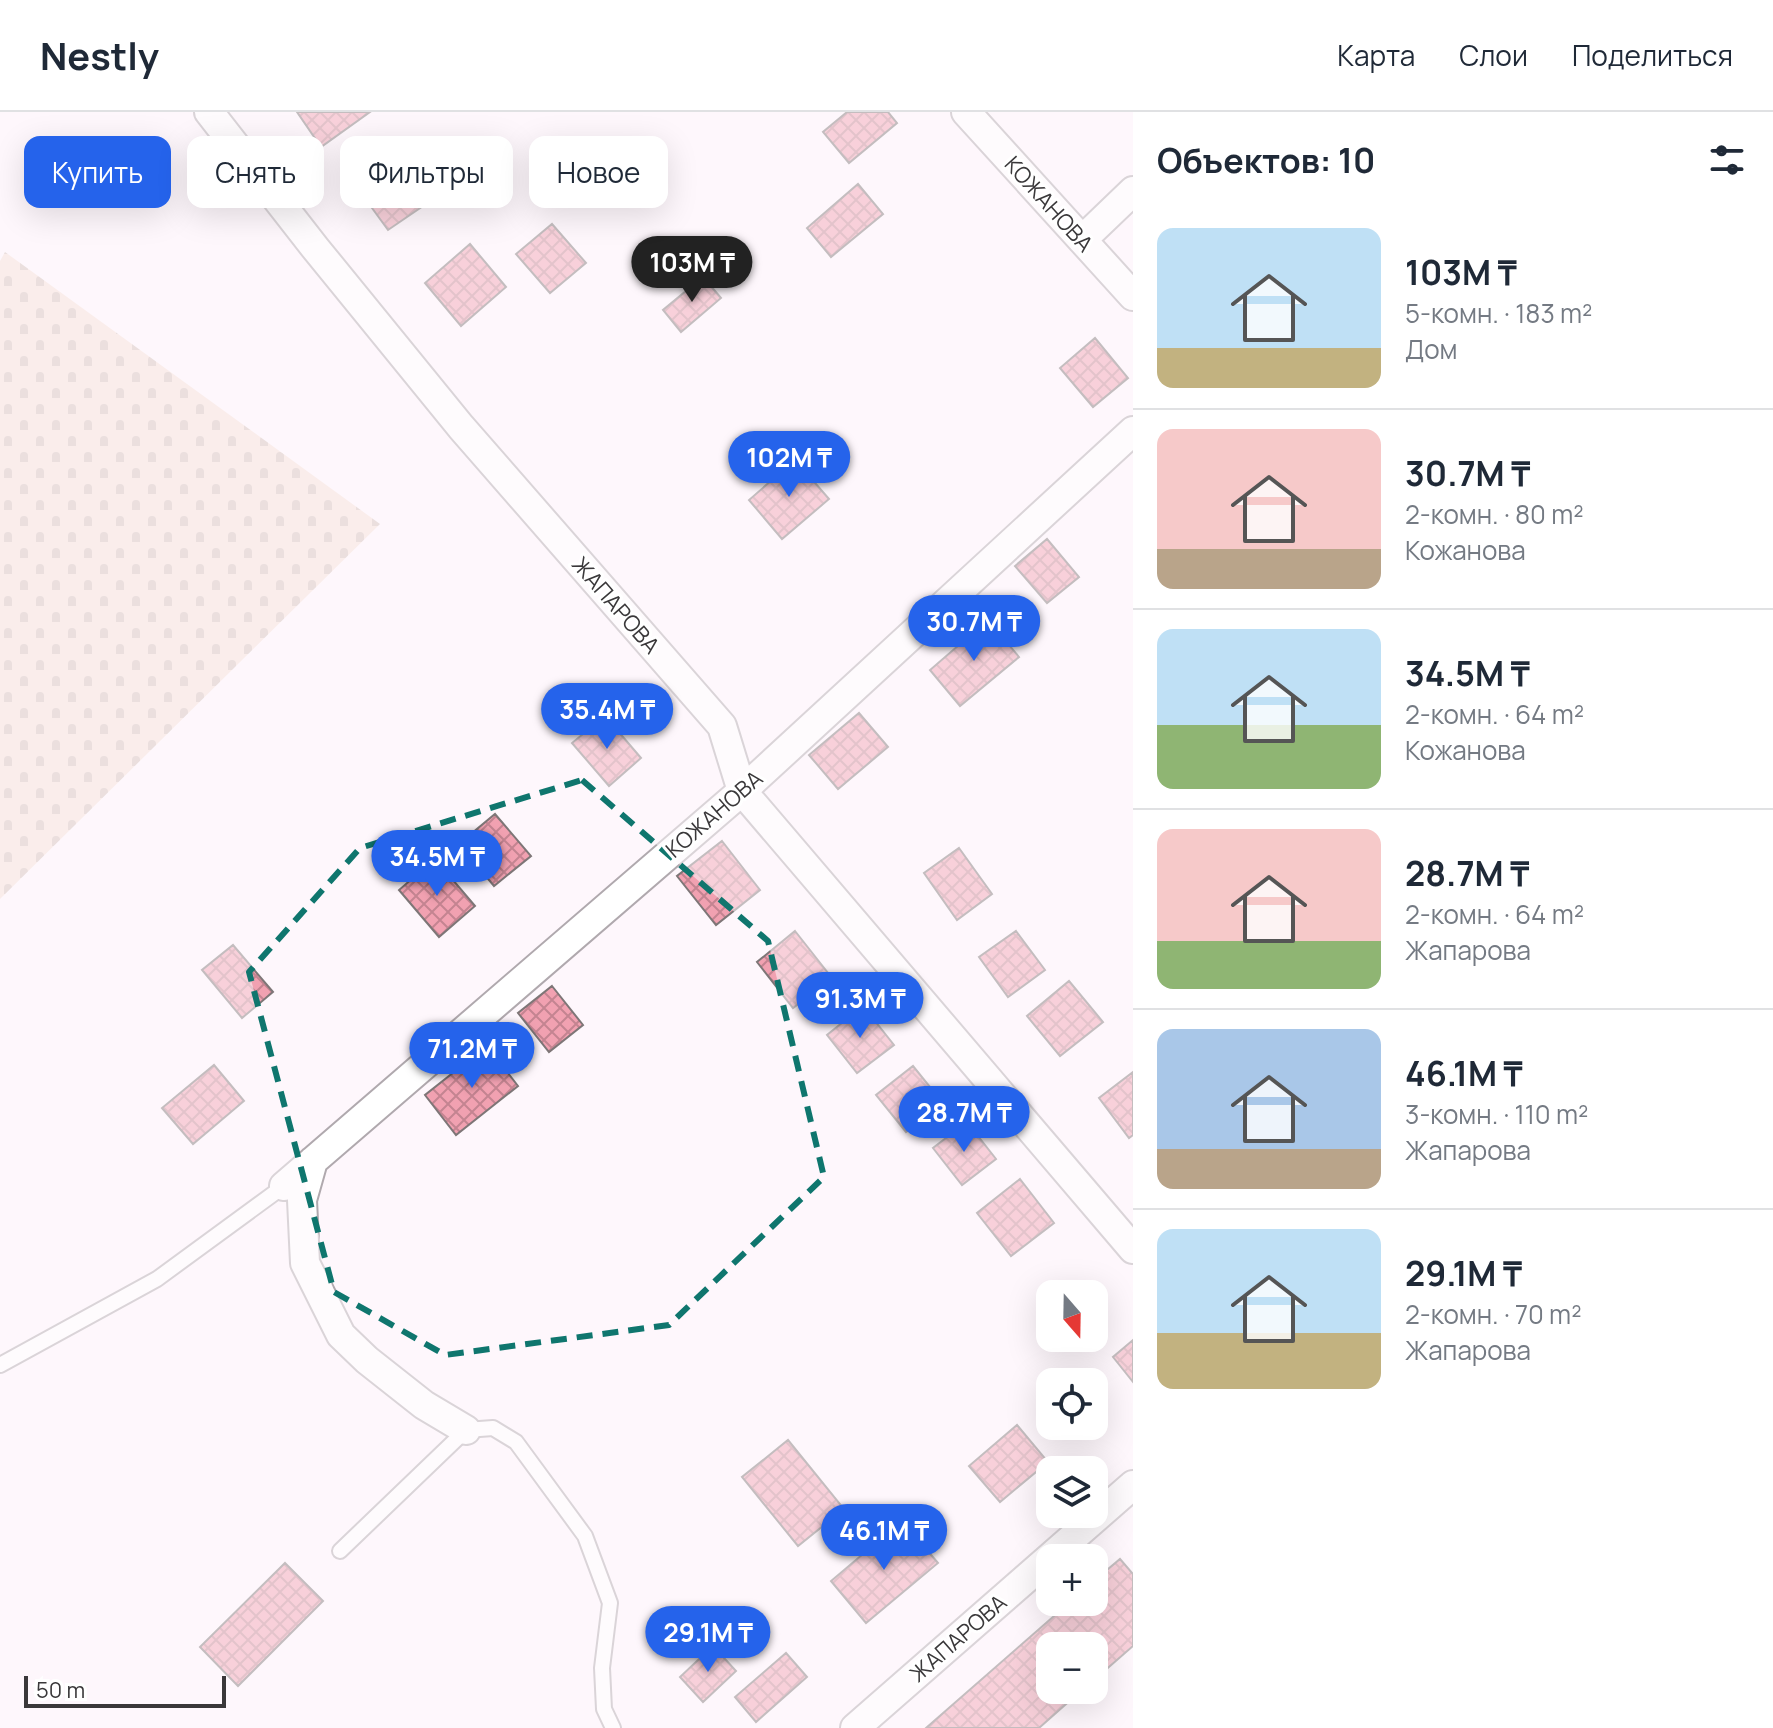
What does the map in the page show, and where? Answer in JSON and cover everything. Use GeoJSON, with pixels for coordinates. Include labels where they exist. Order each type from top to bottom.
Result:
{"type":"FeatureCollection","features":[{"type":"Feature","properties":{"kind":"street","name":"ЖАПАРОВА"},"geometry":{"type":"LineString","coordinates":[[209,112],[461,427],[722,726],[742,791],[1133,1249]]}},
{"type":"Feature","properties":{"kind":"street","name":"КОЖАНОВА"},"geometry":{"type":"LineString","coordinates":[[966,112],[1133,296]]}},
{"type":"Feature","properties":{"kind":"street"},"geometry":{"type":"LineString","coordinates":[[1082,240],[1133,191]]}},
{"type":"Feature","properties":{"kind":"street","name":"КОЖАНОВА"},"geometry":{"type":"LineString","coordinates":[[284,1186],[742,791],[1133,431]]}},
{"type":"Feature","properties":{"kind":"street"},"geometry":{"type":"LineString","coordinates":[[313,1161],[302,1200],[305,1263],[341,1335],[424,1405],[466,1430]]}},
{"type":"Feature","properties":{"kind":"street","name":"ЖАПАРОВА"},"geometry":{"type":"LineString","coordinates":[[855,1728],[1133,1485]]}},
{"type":"Feature","properties":{"kind":"lane"},"geometry":{"type":"LineString","coordinates":[[0,1365],[157,1279],[284,1186]]}},
{"type":"Feature","properties":{"kind":"lane"},"geometry":{"type":"LineString","coordinates":[[340,1551],[466,1430],[493,1428],[516,1442],[585,1536],[610,1603],[602,1668],[604,1709],[613,1728]]}},
{"type":"Feature","properties":{"kind":"highlighted area"},"geometry":{"type":"Polygon","coordinates":[[[582,780],[768,941],[824,1177],[669,1325],[445,1355],[334,1292],[249,972],[360,848],[582,780]]]}},
{"type":"Feature","properties":{"kind":"green space"},"geometry":{"type":"Polygon","coordinates":[[[5,252],[380,524],[0,899],[0,261],[5,252]]]}},
{"type":"Feature","properties":{"kind":"building"},"geometry":{"type":"Polygon","coordinates":[[[297,112],[370,112],[324,145],[324,136],[313,136],[297,112]]]}},
{"type":"Feature","properties":{"kind":"building"},"geometry":{"type":"Polygon","coordinates":[[[847,112],[888,112],[897,123],[849,163],[823,132],[847,112]]]}},
{"type":"Feature","properties":{"kind":"building"},"geometry":{"type":"Polygon","coordinates":[[[858,184],[883,214],[831,257],[807,228],[858,184]]]}},
{"type":"Feature","properties":{"kind":"building"},"geometry":{"type":"Polygon","coordinates":[[[372,208],[420,208],[388,230],[372,208]]]}},
{"type":"Feature","properties":{"kind":"building"},"geometry":{"type":"Polygon","coordinates":[[[552,224],[586,263],[550,293],[516,254],[552,224]]]}},
{"type":"Feature","properties":{"kind":"building"},"geometry":{"type":"Polygon","coordinates":[[[470,244],[506,287],[461,326],[425,283],[470,244]]]}},
{"type":"Feature","properties":{"kind":"building"},"geometry":{"type":"Polygon","coordinates":[[[703,277],[721,298],[681,332],[663,310],[703,277]]]}},
{"type":"Feature","properties":{"kind":"building"},"geometry":{"type":"Polygon","coordinates":[[[1095,338],[1128,378],[1093,407],[1060,368],[1095,338]]]}},
{"type":"Feature","properties":{"kind":"building"},"geometry":{"type":"Polygon","coordinates":[[[795,460],[829,499],[782,539],[749,500],[795,460]]]}},
{"type":"Feature","properties":{"kind":"building"},"geometry":{"type":"Polygon","coordinates":[[[1047,539],[1079,577],[1047,603],[1015,566],[1047,539]]]}},
{"type":"Feature","properties":{"kind":"building"},"geometry":{"type":"Polygon","coordinates":[[[988,620],[1019,657],[960,706],[930,670],[988,620]]]}},
{"type":"Feature","properties":{"kind":"building"},"geometry":{"type":"Polygon","coordinates":[[[859,713],[888,747],[838,789],[809,755],[859,713]]]}},
{"type":"Feature","properties":{"kind":"building"},"geometry":{"type":"Polygon","coordinates":[[[605,716],[641,758],[609,786],[572,743],[605,716]]]}},
{"type":"Feature","properties":{"kind":"building"},"geometry":{"type":"Polygon","coordinates":[[[495,814],[531,856],[494,886],[459,844],[495,814]]]}},
{"type":"Feature","properties":{"kind":"building"},"geometry":{"type":"Polygon","coordinates":[[[722,841],[760,890],[716,925],[677,876],[722,841]]]}},
{"type":"Feature","properties":{"kind":"building"},"geometry":{"type":"Polygon","coordinates":[[[959,848],[992,894],[957,920],[924,873],[959,848]]]}},
{"type":"Feature","properties":{"kind":"building"},"geometry":{"type":"Polygon","coordinates":[[[435,859],[475,906],[439,937],[399,890],[435,859]]]}},
{"type":"Feature","properties":{"kind":"building"},"geometry":{"type":"Polygon","coordinates":[[[795,931],[832,978],[793,1008],[757,962],[795,931]]]}},
{"type":"Feature","properties":{"kind":"building"},"geometry":{"type":"Polygon","coordinates":[[[1016,931],[1045,970],[1008,997],[979,957],[1016,931]]]}},
{"type":"Feature","properties":{"kind":"building"},"geometry":{"type":"Polygon","coordinates":[[[233,945],[273,992],[242,1018],[202,970],[233,945]]]}},
{"type":"Feature","properties":{"kind":"building"},"geometry":{"type":"Polygon","coordinates":[[[1069,981],[1103,1022],[1060,1056],[1027,1016],[1069,981]]]}},
{"type":"Feature","properties":{"kind":"building"},"geometry":{"type":"Polygon","coordinates":[[[552,986],[583,1025],[549,1052],[518,1013],[552,986]]]}},
{"type":"Feature","properties":{"kind":"building"},"geometry":{"type":"Polygon","coordinates":[[[863,1006],[894,1045],[857,1073],[827,1035],[863,1006]]]}},
{"type":"Feature","properties":{"kind":"building"},"geometry":{"type":"Polygon","coordinates":[[[487,1046],[518,1086],[456,1135],[425,1095],[487,1046]]]}},
{"type":"Feature","properties":{"kind":"building"},"geometry":{"type":"Polygon","coordinates":[[[214,1065],[244,1101],[193,1144],[162,1108],[214,1065]]]}},
{"type":"Feature","properties":{"kind":"building"},"geometry":{"type":"Polygon","coordinates":[[[913,1066],[943,1103],[906,1132],[876,1095],[913,1066]]]}},
{"type":"Feature","properties":{"kind":"building"},"geometry":{"type":"Polygon","coordinates":[[[1133,1072],[1133,1135],[1129,1138],[1099,1098],[1133,1072]]]}},
{"type":"Feature","properties":{"kind":"building"},"geometry":{"type":"Polygon","coordinates":[[[967,1122],[996,1159],[962,1185],[933,1148],[967,1122]]]}},
{"type":"Feature","properties":{"kind":"building"},"geometry":{"type":"Polygon","coordinates":[[[1020,1179],[1054,1223],[1011,1256],[977,1213],[1020,1179]]]}},
{"type":"Feature","properties":{"kind":"building"},"geometry":{"type":"Polygon","coordinates":[[[1133,1340],[1133,1382],[1113,1357],[1133,1340]]]}},
{"type":"Feature","properties":{"kind":"building"},"geometry":{"type":"Polygon","coordinates":[[[1017,1425],[1043,1456],[1036,1456],[1036,1472],[1000,1502],[969,1466],[1017,1425]]]}},
{"type":"Feature","properties":{"kind":"building"},"geometry":{"type":"Polygon","coordinates":[[[788,1440],[844,1509],[798,1546],[742,1477],[788,1440]]]}},
{"type":"Feature","properties":{"kind":"building"},"geometry":{"type":"Polygon","coordinates":[[[902,1521],[938,1563],[866,1623],[831,1581],[902,1521]]]}},
{"type":"Feature","properties":{"kind":"building"},"geometry":{"type":"Polygon","coordinates":[[[1120,1559],[1133,1574],[1133,1646],[1108,1668],[1108,1632],[1036,1632],[1036,1704],[1066,1704],[1039,1728],[926,1728],[1054,1616],[1108,1616],[1108,1569],[1120,1559]]]}},
{"type":"Feature","properties":{"kind":"building"},"geometry":{"type":"Polygon","coordinates":[[[285,1563],[323,1601],[238,1686],[200,1647],[285,1563]]]}},
{"type":"Feature","properties":{"kind":"building"},"geometry":{"type":"Polygon","coordinates":[[[713,1646],[736,1671],[703,1702],[680,1677],[713,1646]]]}},
{"type":"Feature","properties":{"kind":"building"},"geometry":{"type":"Polygon","coordinates":[[[786,1653],[807,1677],[756,1722],[735,1697],[786,1653]]]}}]}
